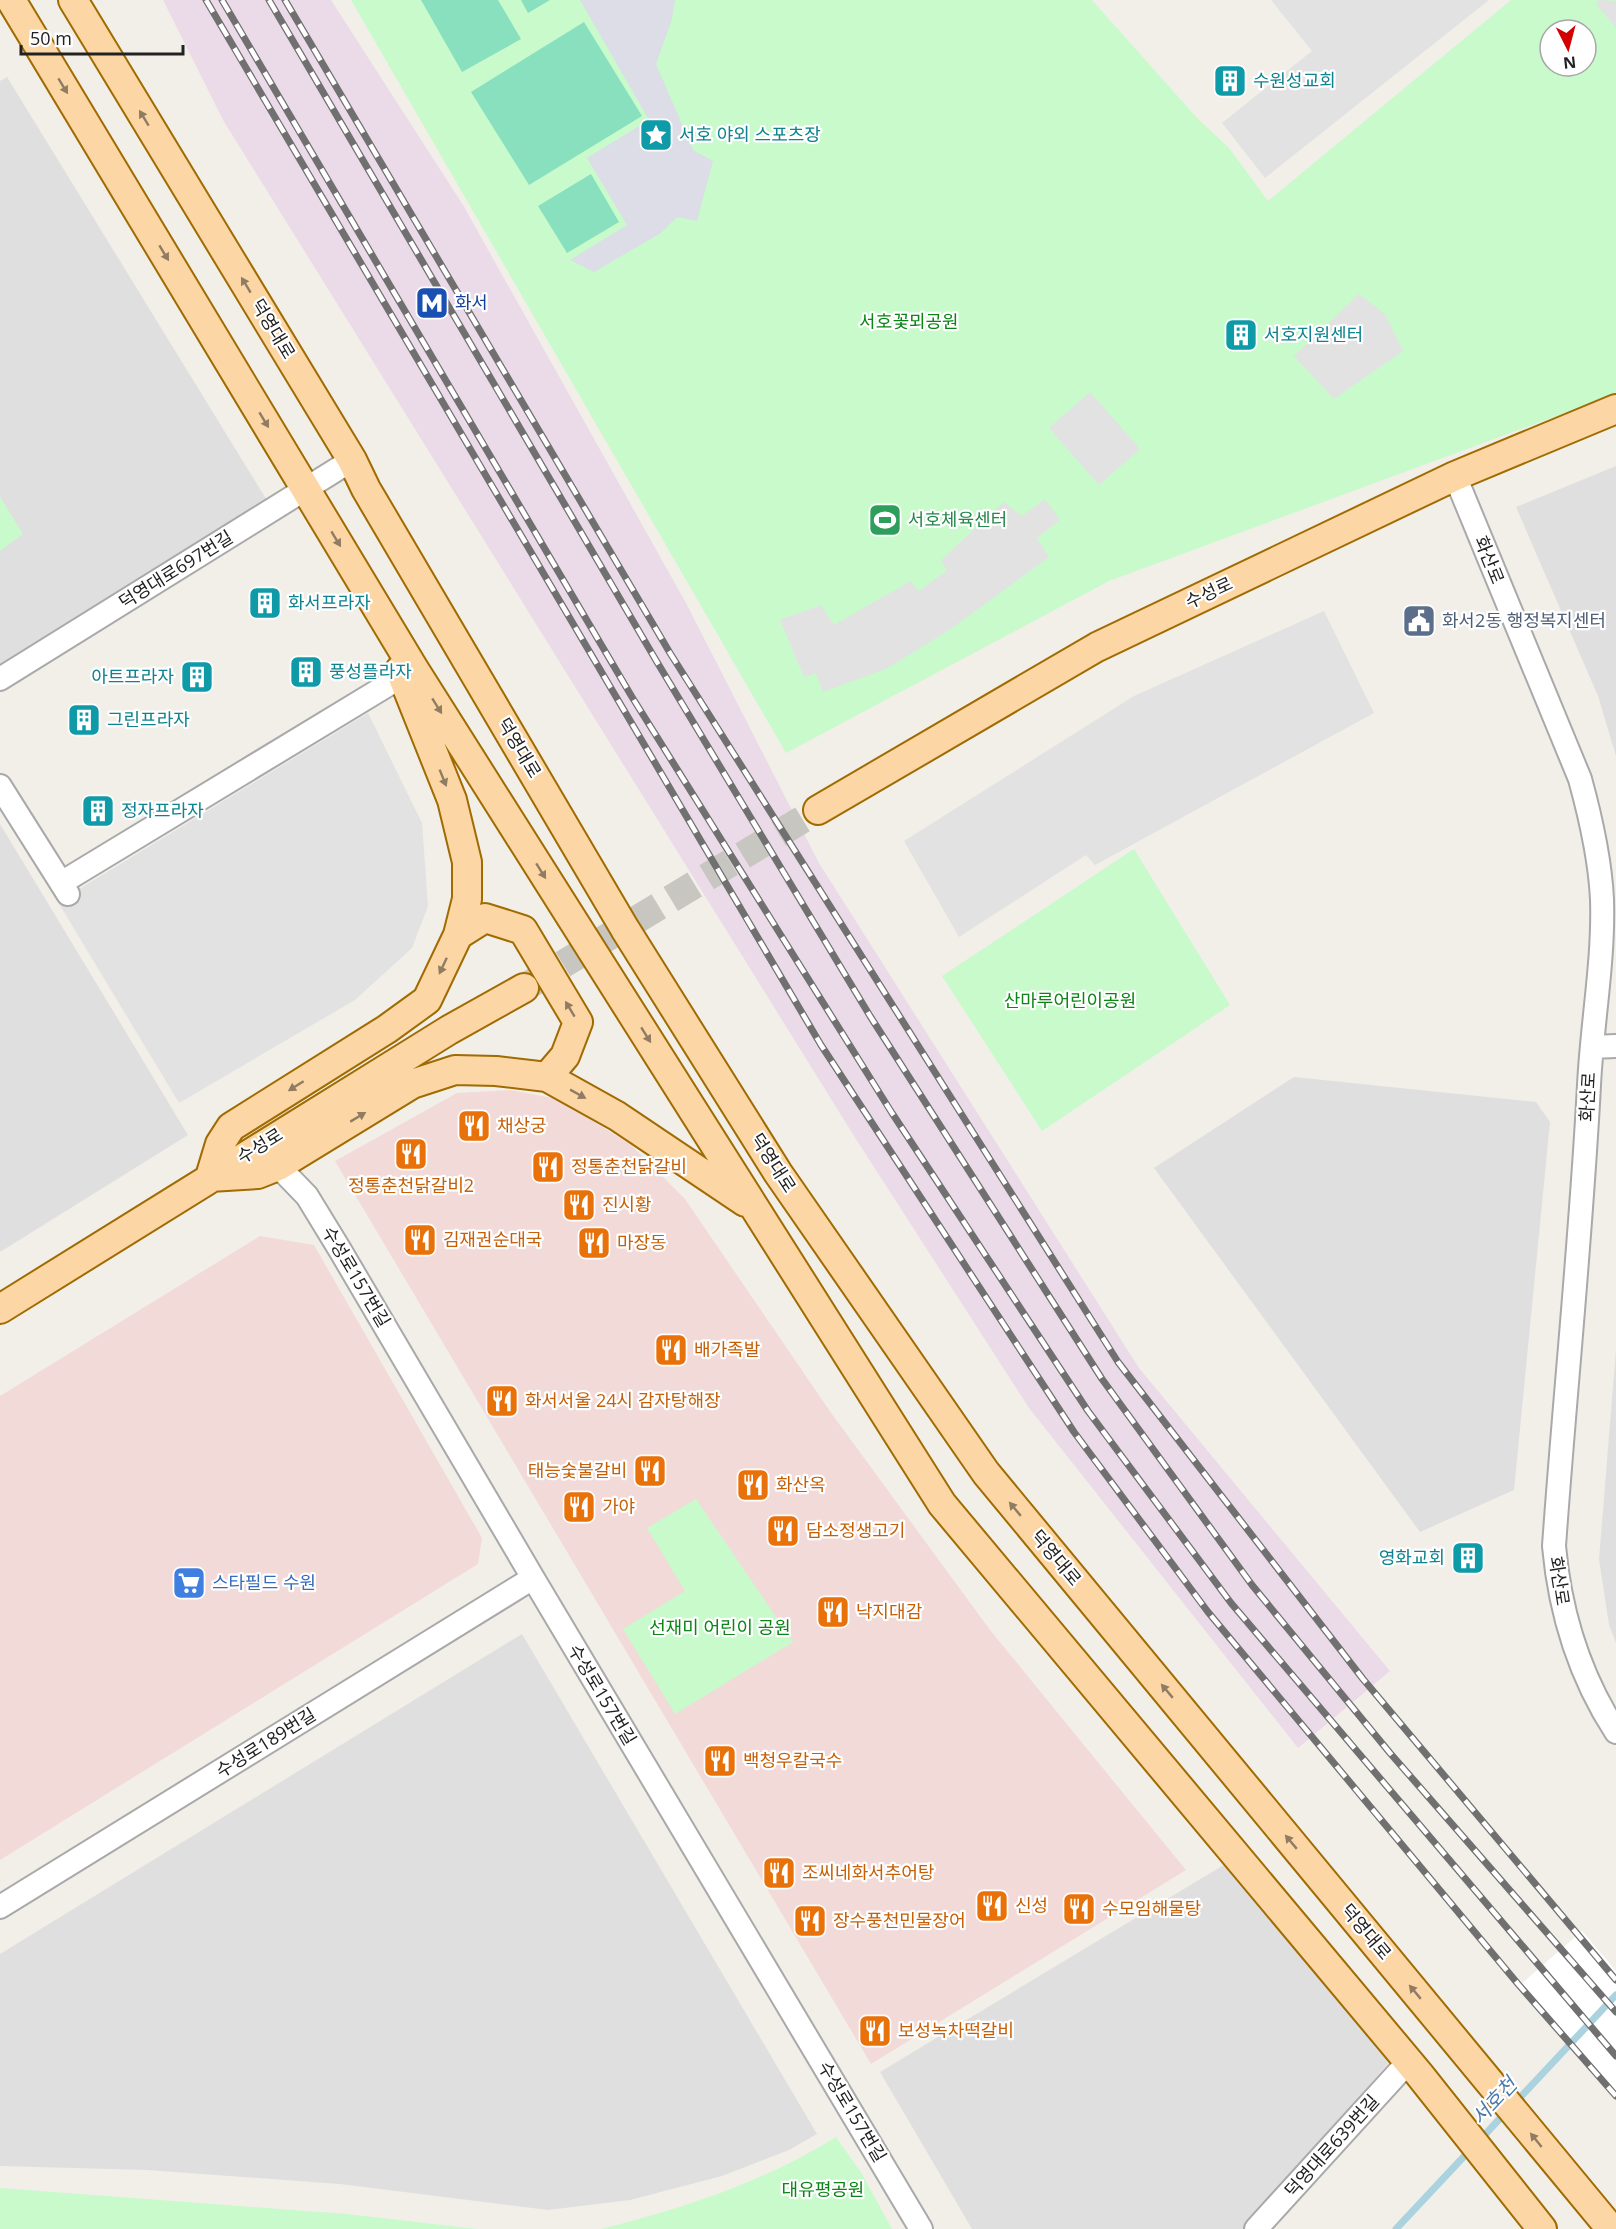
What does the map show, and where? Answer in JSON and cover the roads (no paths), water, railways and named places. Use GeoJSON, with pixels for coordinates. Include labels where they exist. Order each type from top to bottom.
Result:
{"type":"FeatureCollection","features":[{"type":"Feature","properties":{"kind":"main road"},"geometry":{"type":"LineString","coordinates":[[11,0],[387,625],[408,673],[452,800],[467,862],[466,898],[458,934],[428,1000],[387,1029],[231,1127],[220,1144],[210,1177],[258,1174],[278,1166],[412,1084],[454,1070],[496,1071],[548,1077],[617,1116],[756,1210]]}},
{"type":"Feature","properties":{"kind":"main road","name":"덕영대로"},"geometry":{"type":"LineString","coordinates":[[73,0],[352,460],[366,489],[625,929],[778,1173],[986,1473],[1453,2037],[1573,2186],[1611,2229]]}},
{"type":"Feature","properties":{"kind":"main road","name":"수성로"},"geometry":{"type":"LineString","coordinates":[[818,810],[1097,647],[1455,476],[1616,409]]}},
{"type":"Feature","properties":{"kind":"main road"},"geometry":{"type":"LineString","coordinates":[[408,673],[756,1210],[942,1504],[1413,2068],[1540,2226]]}},
{"type":"Feature","properties":{"kind":"main road"},"geometry":{"type":"LineString","coordinates":[[458,934],[485,918],[523,930],[578,1022],[565,1056],[548,1077]]}},
{"type":"Feature","properties":{"kind":"main road","name":"수성로"},"geometry":{"type":"LineString","coordinates":[[0,1309],[449,1030],[524,988]]}},
{"type":"Feature","properties":{"kind":"street","name":"덕영대로697번길"},"geometry":{"type":"LineString","coordinates":[[0,679],[352,460]]}},
{"type":"Feature","properties":{"kind":"street","name":"화산로"},"geometry":{"type":"LineString","coordinates":[[1455,476],[1580,779],[1593,823],[1602,900],[1584,1187],[1572,1302],[1554,1546],[1557,1586],[1570,1636],[1580,1664],[1616,1732]]}},
{"type":"Feature","properties":{"kind":"street"},"geometry":{"type":"LineString","coordinates":[[0,786],[65,889],[408,673]]}},
{"type":"Feature","properties":{"kind":"street"},"geometry":{"type":"LineString","coordinates":[[1592,1047],[1616,1046]]}},
{"type":"Feature","properties":{"kind":"street","name":"수성로157번길"},"geometry":{"type":"LineString","coordinates":[[278,1166],[307,1196],[318,1214],[921,2229]]}},
{"type":"Feature","properties":{"kind":"street","name":"수성로189번길"},"geometry":{"type":"LineString","coordinates":[[0,1907],[533,1578]]}},
{"type":"Feature","properties":{"kind":"street","name":"덕영대로639번길"},"geometry":{"type":"LineString","coordinates":[[1256,2229],[1413,2068]]}},
{"type":"Feature","properties":{"kind":"waterway","name":"서호천"},"geometry":{"type":"LineString","coordinates":[[1515,2103],[1616,1995]]}},
{"type":"Feature","properties":{"kind":"waterway","name":"서호천"},"geometry":{"type":"LineString","coordinates":[[1480,2140],[1505,2113]]}},
{"type":"Feature","properties":{"kind":"waterway","name":"서호천"},"geometry":{"type":"LineString","coordinates":[[1396,2229],[1470,2150]]}},
{"type":"Feature","properties":{"kind":"tunnel"},"geometry":{"type":"LineString","coordinates":[[527,986],[818,810]]}},
{"type":"Feature","properties":{"kind":"railway"},"geometry":{"type":"LineString","coordinates":[[206,0],[821,1045],[1074,1432],[1208,1612],[1518,1984],[1616,2096]]}},
{"type":"Feature","properties":{"kind":"railway"},"geometry":{"type":"LineString","coordinates":[[222,0],[632,697],[892,1113],[1088,1411],[1231,1603],[1616,2056]]}},
{"type":"Feature","properties":{"kind":"railway"},"geometry":{"type":"LineString","coordinates":[[269,0],[657,662],[870,1016],[1102,1379],[1252,1585],[1390,1753],[1616,2012]]}},
{"type":"Feature","properties":{"kind":"railway"},"geometry":{"type":"LineString","coordinates":[[285,0],[670,653],[1118,1362],[1363,1679],[1616,1980]]}},
{"type":"Feature","properties":{"kind":"place","name":"수원성교회"},"geometry":{"type":"Point","coordinates":[1230,81]}},
{"type":"Feature","properties":{"kind":"place","name":"서호 야외 스포츠장"},"geometry":{"type":"Point","coordinates":[656,135]}},
{"type":"Feature","properties":{"kind":"place","name":"화서"},"geometry":{"type":"Point","coordinates":[432,303]}},
{"type":"Feature","properties":{"kind":"place","name":"서호지원센터"},"geometry":{"type":"Point","coordinates":[1241,335]}},
{"type":"Feature","properties":{"kind":"place","name":"서호체육센터"},"geometry":{"type":"Point","coordinates":[885,520]}},
{"type":"Feature","properties":{"kind":"place","name":"화서프라자"},"geometry":{"type":"Point","coordinates":[265,603]}},
{"type":"Feature","properties":{"kind":"place","name":"화서2동 행정복지센터"},"geometry":{"type":"Point","coordinates":[1419,621]}},
{"type":"Feature","properties":{"kind":"place","name":"풍성플라자"},"geometry":{"type":"Point","coordinates":[306,672]}},
{"type":"Feature","properties":{"kind":"place","name":"아트프라자"},"geometry":{"type":"Point","coordinates":[197,677]}},
{"type":"Feature","properties":{"kind":"place","name":"그린프라자"},"geometry":{"type":"Point","coordinates":[84,720]}},
{"type":"Feature","properties":{"kind":"place","name":"정자프라자"},"geometry":{"type":"Point","coordinates":[98,811]}},
{"type":"Feature","properties":{"kind":"place","name":"채상궁"},"geometry":{"type":"Point","coordinates":[474,1126]}},
{"type":"Feature","properties":{"kind":"place","name":"정통춘천닭갈비2"},"geometry":{"type":"Point","coordinates":[411,1154]}},
{"type":"Feature","properties":{"kind":"place","name":"정통춘천닭갈비"},"geometry":{"type":"Point","coordinates":[548,1167]}},
{"type":"Feature","properties":{"kind":"place","name":"진시황"},"geometry":{"type":"Point","coordinates":[579,1205]}},
{"type":"Feature","properties":{"kind":"place","name":"김재권순대국"},"geometry":{"type":"Point","coordinates":[420,1240]}},
{"type":"Feature","properties":{"kind":"place","name":"마장동"},"geometry":{"type":"Point","coordinates":[594,1243]}},
{"type":"Feature","properties":{"kind":"place","name":"배가족발"},"geometry":{"type":"Point","coordinates":[671,1350]}},
{"type":"Feature","properties":{"kind":"place","name":"화서서울 24시 감자탕해장"},"geometry":{"type":"Point","coordinates":[502,1401]}},
{"type":"Feature","properties":{"kind":"place","name":"태능숯불갈비"},"geometry":{"type":"Point","coordinates":[650,1471]}},
{"type":"Feature","properties":{"kind":"place","name":"화산옥"},"geometry":{"type":"Point","coordinates":[753,1485]}},
{"type":"Feature","properties":{"kind":"place","name":"가야"},"geometry":{"type":"Point","coordinates":[579,1507]}},
{"type":"Feature","properties":{"kind":"place","name":"담소정생고기"},"geometry":{"type":"Point","coordinates":[783,1531]}},
{"type":"Feature","properties":{"kind":"place","name":"영화교회"},"geometry":{"type":"Point","coordinates":[1468,1558]}},
{"type":"Feature","properties":{"kind":"place","name":"스타필드 수원"},"geometry":{"type":"Point","coordinates":[189,1583]}},
{"type":"Feature","properties":{"kind":"place","name":"낙지대감"},"geometry":{"type":"Point","coordinates":[833,1612]}},
{"type":"Feature","properties":{"kind":"place","name":"백청우칼국수"},"geometry":{"type":"Point","coordinates":[720,1761]}},
{"type":"Feature","properties":{"kind":"place","name":"조씨네화서추어탕"},"geometry":{"type":"Point","coordinates":[779,1873]}},
{"type":"Feature","properties":{"kind":"place","name":"신성"},"geometry":{"type":"Point","coordinates":[992,1906]}},
{"type":"Feature","properties":{"kind":"place","name":"수모임해물탕"},"geometry":{"type":"Point","coordinates":[1079,1909]}},
{"type":"Feature","properties":{"kind":"place","name":"장수풍천민물장어"},"geometry":{"type":"Point","coordinates":[810,1921]}},
{"type":"Feature","properties":{"kind":"place","name":"보성녹차떡갈비"},"geometry":{"type":"Point","coordinates":[875,2031]}},
{"type":"Feature","properties":{"kind":"park label","name":"서호꽃뫼공원"},"geometry":{"type":"Point","coordinates":[909,322]}},
{"type":"Feature","properties":{"kind":"park label","name":"산마루어린이공원"},"geometry":{"type":"Point","coordinates":[1070,1001]}},
{"type":"Feature","properties":{"kind":"park label","name":"선재미 어린이 공원"},"geometry":{"type":"Point","coordinates":[720,1628]}},
{"type":"Feature","properties":{"kind":"park label","name":"대유평공원"},"geometry":{"type":"Point","coordinates":[823,2190]}}]}
